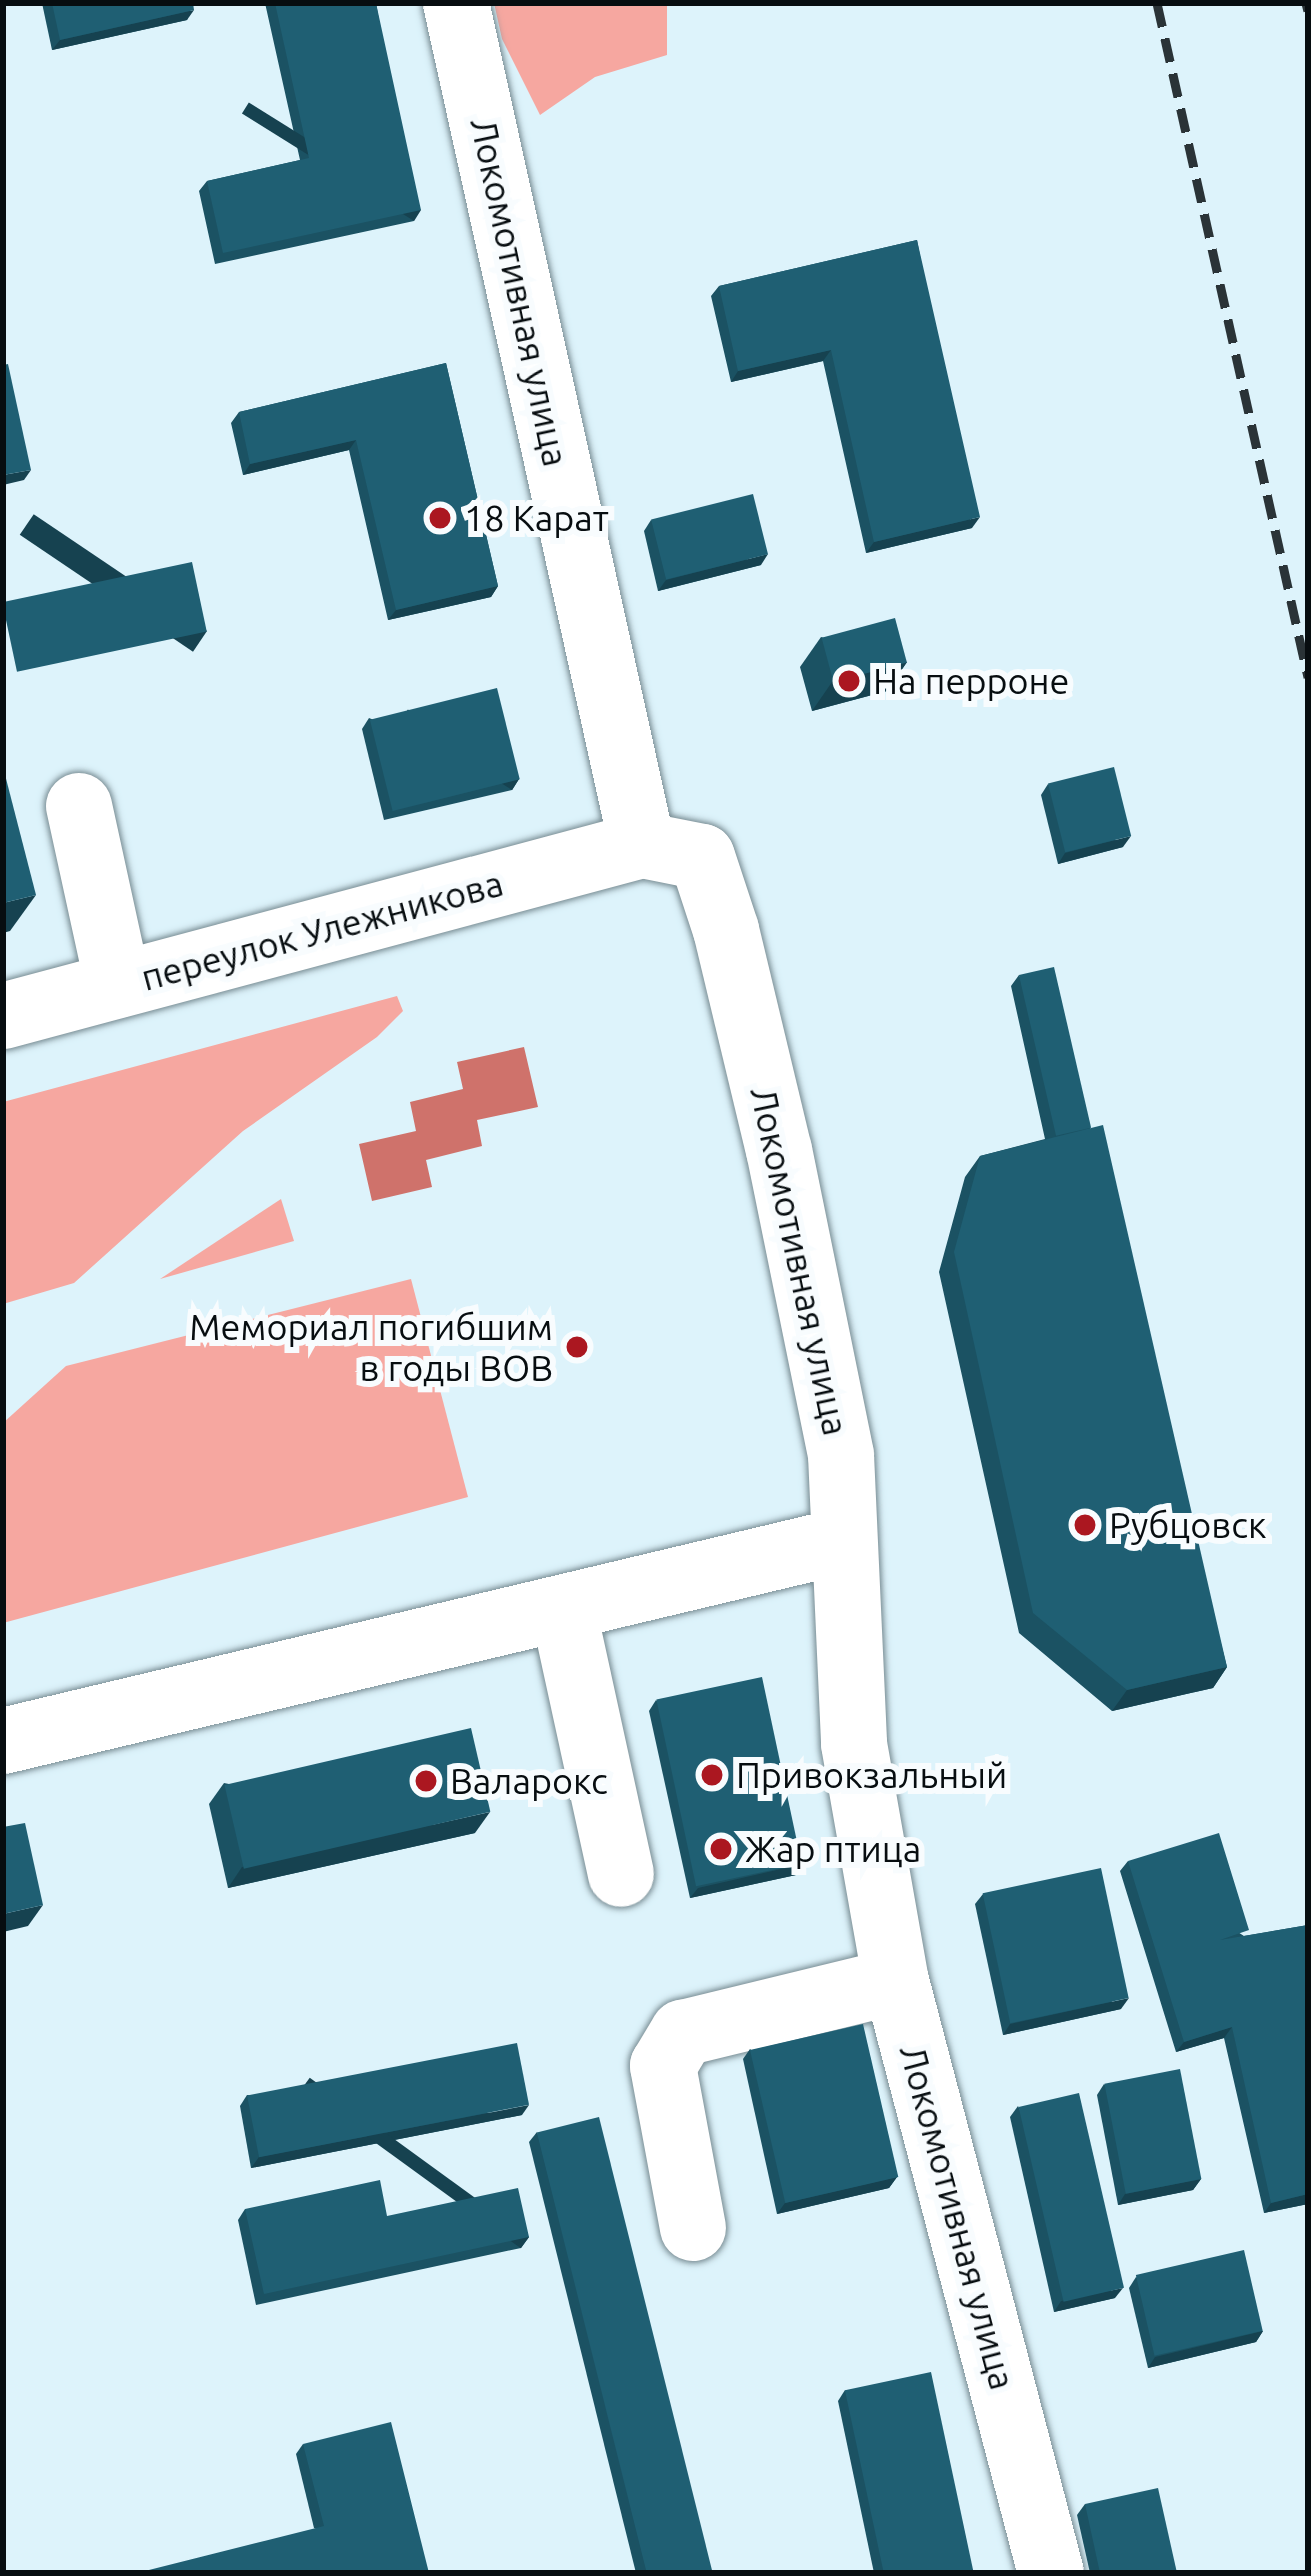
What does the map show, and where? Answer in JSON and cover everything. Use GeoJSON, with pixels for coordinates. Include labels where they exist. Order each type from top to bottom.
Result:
{"type":"FeatureCollection","features":[{"type":"Feature","properties":{"kind":"street","name":"Локомотивная улица"},"geometry":{"type":"LineString","coordinates":[[456,3],[641,845],[702,857],[726,930],[779,1150],[841,1455],[854,1744],[896,1981],[1051,2573]]}},
{"type":"Feature","properties":{"kind":"street"},"geometry":{"type":"LineString","coordinates":[[79,806],[118,985]]}},
{"type":"Feature","properties":{"kind":"street","name":"переулок Улежникова"},"geometry":{"type":"LineString","coordinates":[[3,1016],[641,845]]}},
{"type":"Feature","properties":{"kind":"street"},"geometry":{"type":"LineString","coordinates":[[3,1741],[842,1540]]}},
{"type":"Feature","properties":{"kind":"street"},"geometry":{"type":"LineString","coordinates":[[563,1608],[620,1874]]}},
{"type":"Feature","properties":{"kind":"street"},"geometry":{"type":"LineString","coordinates":[[693,2228],[663,2066],[683,2032],[896,1981]]}},
{"type":"Feature","properties":{"kind":"shaded area"},"geometry":{"type":"Polygon","coordinates":[[[494,3],[667,3],[667,55],[595,77],[540,115],[502,39],[494,3]]]}},
{"type":"Feature","properties":{"kind":"shaded area"},"geometry":{"type":"Polygon","coordinates":[[[397,996],[403,1011],[377,1037],[243,1131],[74,1283],[3,1304],[3,1102],[397,996]]]}},
{"type":"Feature","properties":{"kind":"shaded area"},"geometry":{"type":"Polygon","coordinates":[[[524,1047],[538,1107],[477,1120],[482,1146],[426,1160],[432,1187],[372,1201],[359,1144],[416,1131],[410,1102],[463,1089],[457,1062],[524,1047]]]}},
{"type":"Feature","properties":{"kind":"shaded area"},"geometry":{"type":"Polygon","coordinates":[[[281,1199],[294,1241],[160,1279],[281,1199]]]}},
{"type":"Feature","properties":{"kind":"shaded area"},"geometry":{"type":"Polygon","coordinates":[[[411,1279],[468,1497],[3,1623],[3,1423],[66,1366],[411,1279]]]}},
{"type":"Feature","properties":{"kind":"building"},"geometry":{"type":"Polygon","coordinates":[[[52,3],[193,3],[194,10],[60,40],[52,3]]]}},
{"type":"Feature","properties":{"kind":"building"},"geometry":{"type":"Polygon","coordinates":[[[275,3],[376,3],[421,210],[223,253],[207,181],[309,158],[275,3]]]}},
{"type":"Feature","properties":{"kind":"building"},"geometry":{"type":"Polygon","coordinates":[[[917,240],[980,517],[874,542],[831,350],[738,371],[719,286],[917,240]]]}},
{"type":"Feature","properties":{"kind":"building"},"geometry":{"type":"Polygon","coordinates":[[[446,363],[498,586],[396,610],[356,440],[250,464],[239,412],[446,363]]]}},
{"type":"Feature","properties":{"kind":"building"},"geometry":{"type":"Polygon","coordinates":[[[8,364],[31,470],[3,475],[3,365],[8,364]]]}},
{"type":"Feature","properties":{"kind":"building"},"geometry":{"type":"Polygon","coordinates":[[[753,494],[768,554],[666,580],[651,519],[753,494]]]}},
{"type":"Feature","properties":{"kind":"building"},"geometry":{"type":"Polygon","coordinates":[[[192,562],[207,631],[17,672],[3,602],[192,562]]]}},
{"type":"Feature","properties":{"kind":"building"},"geometry":{"type":"Polygon","coordinates":[[[895,618],[907,662],[833,682],[822,638],[895,618]]]}},
{"type":"Feature","properties":{"kind":"building"},"geometry":{"type":"Polygon","coordinates":[[[497,688],[520,779],[393,811],[370,720],[497,688]]]}},
{"type":"Feature","properties":{"kind":"building"},"geometry":{"type":"Polygon","coordinates":[[[3,767],[36,895],[3,903],[3,767]]]}},
{"type":"Feature","properties":{"kind":"building"},"geometry":{"type":"Polygon","coordinates":[[[1114,767],[1131,836],[1065,852],[1048,783],[1114,767]]]}},
{"type":"Feature","properties":{"kind":"building"},"geometry":{"type":"Polygon","coordinates":[[[1054,967],[1091,1128],[1056,1136],[1019,975],[1054,967]]]}},
{"type":"Feature","properties":{"kind":"building","name":"Рубцовск"},"geometry":{"type":"Polygon","coordinates":[[[1103,1125],[1227,1667],[1127,1690],[1033,1613],[954,1252],[980,1156],[1103,1125]]]}},
{"type":"Feature","properties":{"kind":"building"},"geometry":{"type":"Polygon","coordinates":[[[762,1677],[802,1864],[696,1886],[656,1699],[762,1677]]]}},
{"type":"Feature","properties":{"kind":"building"},"geometry":{"type":"Polygon","coordinates":[[[471,1728],[490,1812],[244,1869],[224,1785],[471,1728]]]}},
{"type":"Feature","properties":{"kind":"building"},"geometry":{"type":"Polygon","coordinates":[[[25,1823],[43,1905],[3,1914],[3,1827],[25,1823]]]}},
{"type":"Feature","properties":{"kind":"building"},"geometry":{"type":"Polygon","coordinates":[[[1219,1833],[1249,1930],[1220,1940],[1308,1925],[1308,2194],[1271,2203],[1232,2027],[1184,2042],[1128,1861],[1219,1833]]]}},
{"type":"Feature","properties":{"kind":"building"},"geometry":{"type":"Polygon","coordinates":[[[1101,1868],[1129,1998],[1010,2023],[983,1893],[1101,1868]]]}},
{"type":"Feature","properties":{"kind":"building"},"geometry":{"type":"Polygon","coordinates":[[[863,2024],[898,2177],[785,2203],[750,2050],[863,2024]]]}},
{"type":"Feature","properties":{"kind":"building"},"geometry":{"type":"Polygon","coordinates":[[[517,2043],[529,2105],[259,2157],[247,2095],[517,2043]]]}},
{"type":"Feature","properties":{"kind":"building"},"geometry":{"type":"Polygon","coordinates":[[[1180,2069],[1201,2179],[1126,2194],[1104,2084],[1180,2069]]]}},
{"type":"Feature","properties":{"kind":"building"},"geometry":{"type":"Polygon","coordinates":[[[1079,2093],[1124,2288],[1064,2302],[1019,2107],[1079,2093]]]}},
{"type":"Feature","properties":{"kind":"building"},"geometry":{"type":"Polygon","coordinates":[[[599,2117],[713,2573],[647,2573],[537,2132],[599,2117]]]}},
{"type":"Feature","properties":{"kind":"building"},"geometry":{"type":"Polygon","coordinates":[[[380,2180],[387,2216],[518,2188],[529,2237],[264,2294],[245,2209],[380,2180]]]}},
{"type":"Feature","properties":{"kind":"building"},"geometry":{"type":"Polygon","coordinates":[[[1244,2250],[1263,2331],[1155,2356],[1136,2275],[1244,2250]]]}},
{"type":"Feature","properties":{"kind":"building"},"geometry":{"type":"Polygon","coordinates":[[[931,2372],[974,2573],[884,2573],[845,2390],[931,2372]]]}},
{"type":"Feature","properties":{"kind":"building"},"geometry":{"type":"Polygon","coordinates":[[[391,2422],[429,2573],[137,2573],[324,2526],[303,2444],[391,2422]]]}},
{"type":"Feature","properties":{"kind":"building"},"geometry":{"type":"Polygon","coordinates":[[[1158,2488],[1177,2573],[1100,2573],[1085,2504],[1158,2488]]]}},
{"type":"Feature","properties":{"kind":"railway"},"geometry":{"type":"LineString","coordinates":[[1157,3],[1308,677]]}},
{"type":"Feature","properties":{"kind":"railway"},"geometry":{"type":"LineString","coordinates":[[1306,3],[1308,11]]}},
{"type":"Feature","properties":{"kind":"place","name":"18 Карат"},"geometry":{"type":"Point","coordinates":[440,518]}},
{"type":"Feature","properties":{"kind":"place","name":"На перроне"},"geometry":{"type":"Point","coordinates":[849,681]}},
{"type":"Feature","properties":{"kind":"place","name":"Мемориал погибшим в годы ВОВ"},"geometry":{"type":"Point","coordinates":[577,1347]}},
{"type":"Feature","properties":{"kind":"place","name":"Рубцовск"},"geometry":{"type":"Point","coordinates":[1085,1525]}},
{"type":"Feature","properties":{"kind":"place","name":"Привокзальный"},"geometry":{"type":"Point","coordinates":[712,1775]}},
{"type":"Feature","properties":{"kind":"place","name":"Валарокс"},"geometry":{"type":"Point","coordinates":[426,1781]}},
{"type":"Feature","properties":{"kind":"place","name":"Жар птица"},"geometry":{"type":"Point","coordinates":[721,1849]}}]}
